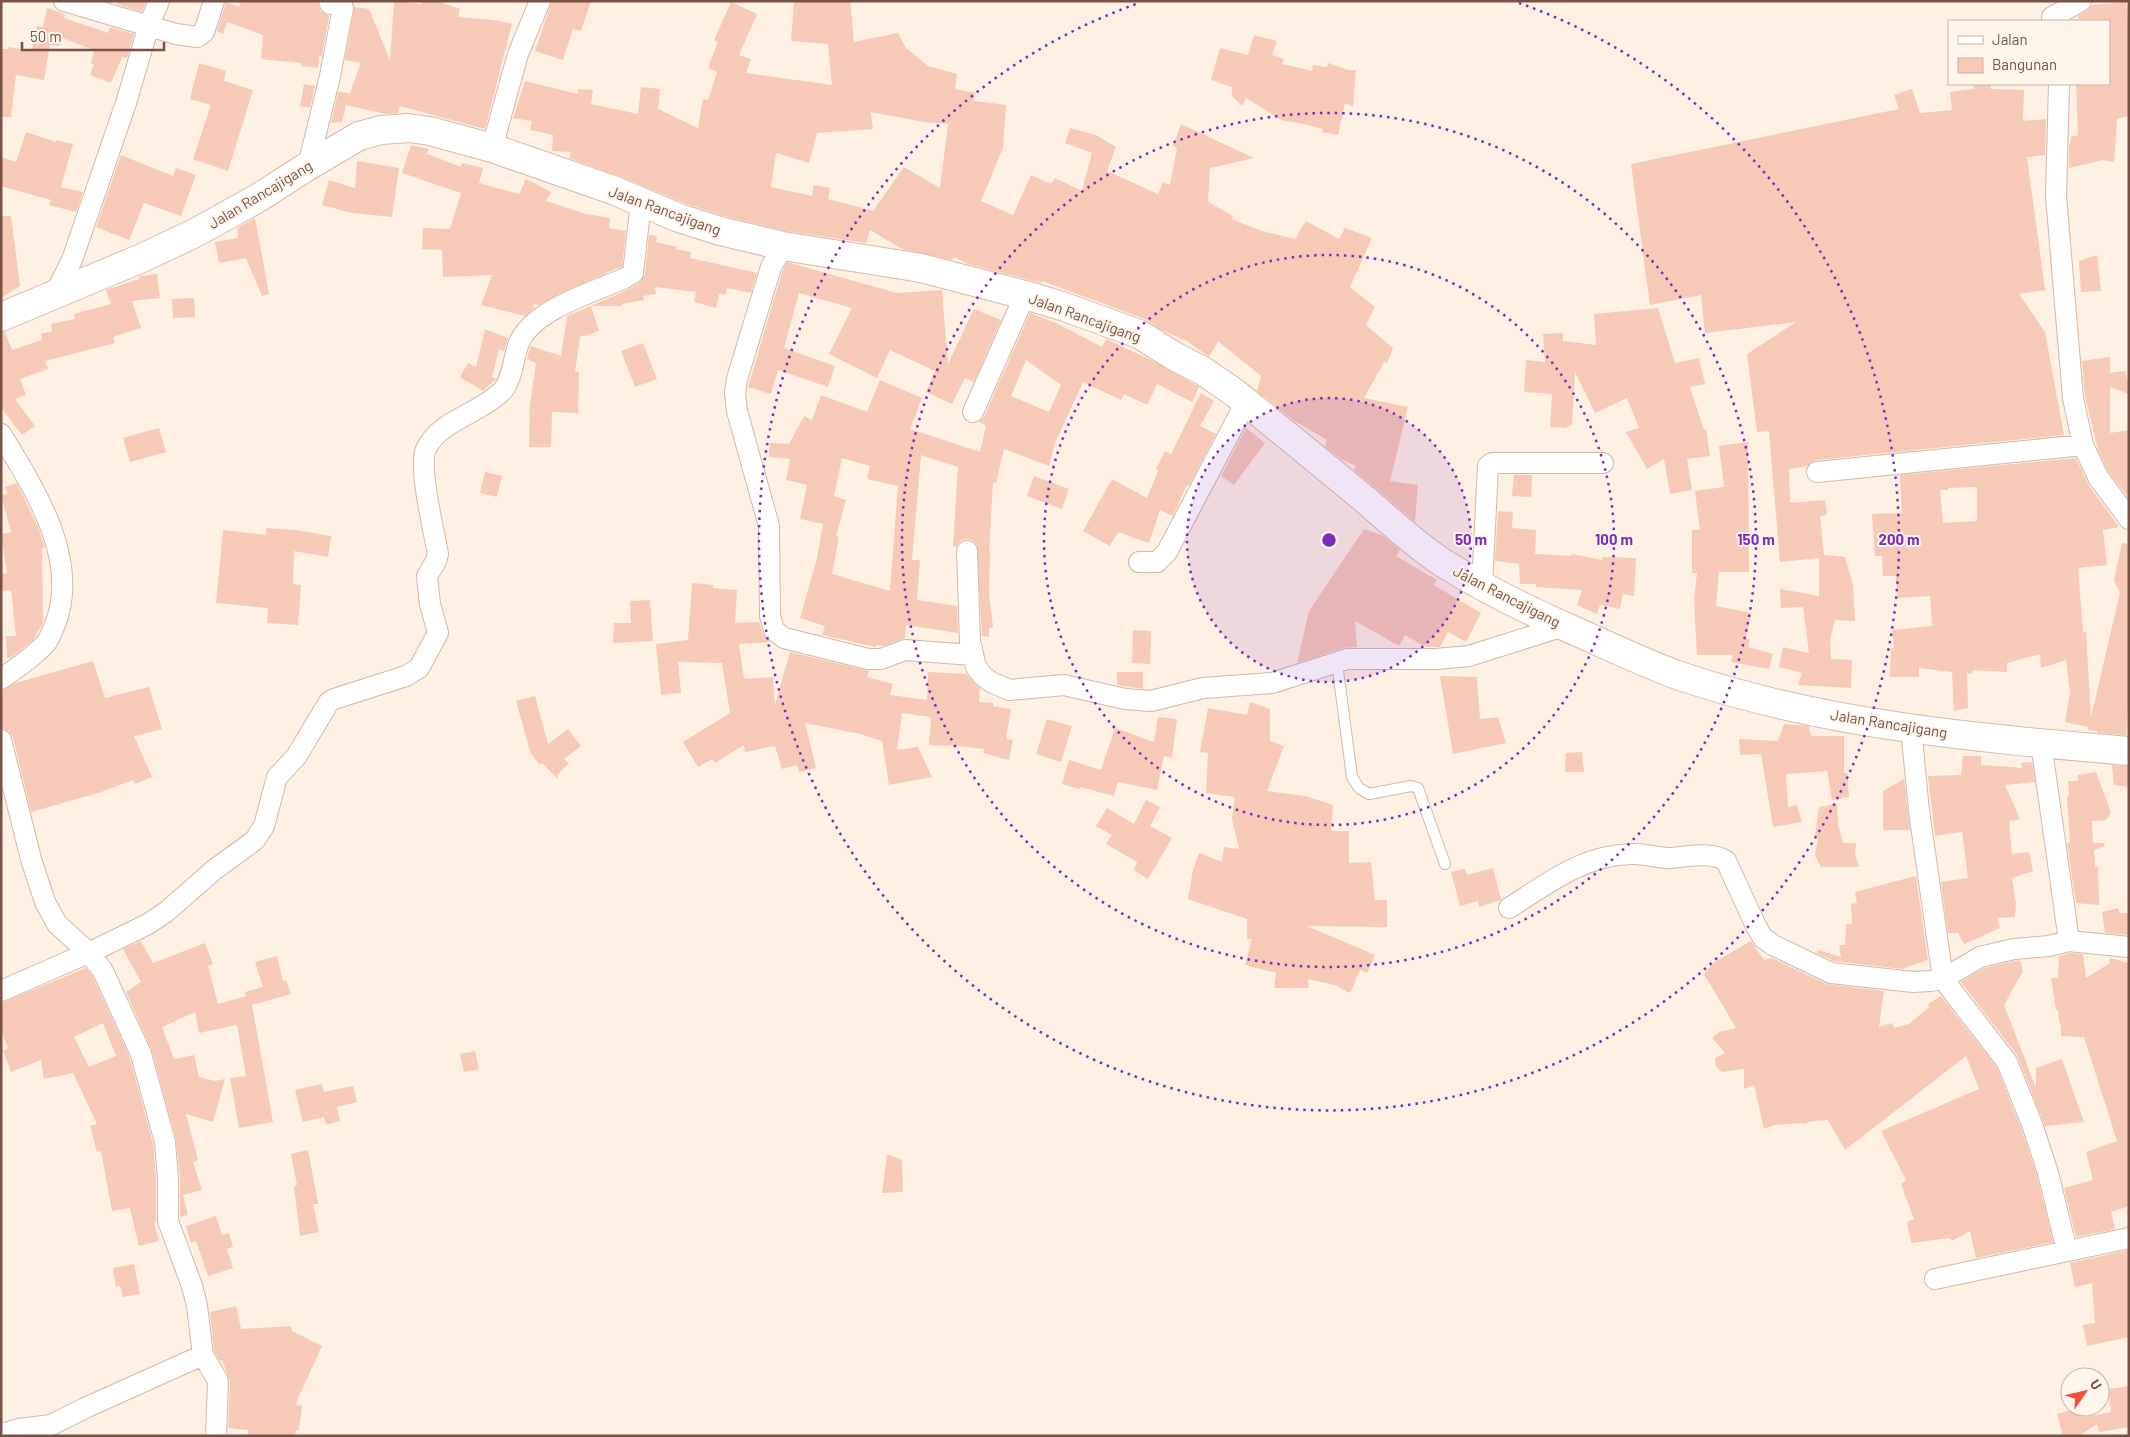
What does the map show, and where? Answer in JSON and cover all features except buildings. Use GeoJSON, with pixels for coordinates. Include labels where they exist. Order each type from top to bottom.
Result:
{"type":"FeatureCollection","features":[{"type":"Feature","properties":{"kind":"main road","name":"Jalan Rancajigang"},"geometry":{"type":"LineString","coordinates":[[1,317],[195,233],[258,198],[359,136],[381,130],[409,128],[430,131],[492,148],[641,202],[679,218],[720,231],[783,246],[921,268],[1025,295],[1139,334],[1174,356],[1203,371],[1246,402],[1440,561],[1482,587],[1564,626],[1679,676],[1738,693],[1834,715],[1911,728],[2129,751]]}},
{"type":"Feature","properties":{"kind":"street"},"geometry":{"type":"LineString","coordinates":[[64,1],[176,34],[197,37],[204,32],[214,1]]}},
{"type":"Feature","properties":{"kind":"street"},"geometry":{"type":"LineString","coordinates":[[55,294],[72,260],[84,227],[126,103],[149,25],[159,1]]}},
{"type":"Feature","properties":{"kind":"street"},"geometry":{"type":"LineString","coordinates":[[308,166],[330,76],[343,8],[340,3],[330,4],[328,1]]}},
{"type":"Feature","properties":{"kind":"street"},"geometry":{"type":"LineString","coordinates":[[492,148],[518,54],[540,1]]}},
{"type":"Feature","properties":{"kind":"street"},"geometry":{"type":"LineString","coordinates":[[2048,12],[2081,1]]}},
{"type":"Feature","properties":{"kind":"street"},"geometry":{"type":"LineString","coordinates":[[2059,85],[2056,196],[2073,398],[2084,445],[2098,477],[2129,519]]}},
{"type":"Feature","properties":{"kind":"street"},"geometry":{"type":"LineString","coordinates":[[1,991],[132,933],[166,912],[208,875],[258,838],[264,826],[277,777],[298,754],[324,708],[330,701],[406,676],[419,668],[436,639],[438,630],[427,590],[427,573],[436,561],[438,554],[424,468],[426,449],[433,438],[449,426],[502,392],[508,381],[523,332],[549,312],[633,273],[641,202]]}},
{"type":"Feature","properties":{"kind":"street"},"geometry":{"type":"LineString","coordinates":[[783,246],[771,267],[737,379],[735,393],[737,411],[769,526],[770,616],[774,630],[784,638],[868,659],[876,660],[905,650],[973,655]]}},
{"type":"Feature","properties":{"kind":"street"},"geometry":{"type":"LineString","coordinates":[[973,412],[1025,295]]}},
{"type":"Feature","properties":{"kind":"street"},"geometry":{"type":"LineString","coordinates":[[1139,562],[1157,562],[1167,552],[1246,402]]}},
{"type":"Feature","properties":{"kind":"street"},"geometry":{"type":"LineString","coordinates":[[1,434],[34,489],[44,511],[61,562],[63,587],[60,611],[54,628],[46,642],[29,659],[1,679]]}},
{"type":"Feature","properties":{"kind":"street"},"geometry":{"type":"LineString","coordinates":[[1816,472],[2084,445]]}},
{"type":"Feature","properties":{"kind":"street"},"geometry":{"type":"LineString","coordinates":[[1482,587],[1488,466],[1492,464],[1603,463]]}},
{"type":"Feature","properties":{"kind":"street"},"geometry":{"type":"LineString","coordinates":[[967,551],[970,641],[976,667],[983,676],[1009,690],[1064,685],[1124,698],[1150,701],[1203,688],[1272,683],[1355,658],[1436,659],[1460,657],[1485,652],[1564,626]]}},
{"type":"Feature","properties":{"kind":"street"},"geometry":{"type":"LineString","coordinates":[[1911,728],[1919,811],[1943,979],[2007,1062],[2032,1124],[2048,1173],[2067,1251]]}},
{"type":"Feature","properties":{"kind":"street"},"geometry":{"type":"LineString","coordinates":[[1,740],[33,867],[45,902],[58,924],[89,953],[103,971],[112,987],[141,1054],[153,1091],[165,1142],[168,1221],[192,1286],[203,1355],[218,1381],[216,1436]]}},
{"type":"Feature","properties":{"kind":"street"},"geometry":{"type":"LineString","coordinates":[[2041,743],[2069,941]]}},
{"type":"Feature","properties":{"kind":"street"},"geometry":{"type":"LineString","coordinates":[[1509,908],[1566,871],[1594,859],[1631,854],[1665,858],[1690,855],[1721,858],[1727,863],[1760,933],[1773,945],[1831,973],[1913,982],[1943,979],[1980,958],[1997,952],[2049,946],[2069,941],[2129,947]]}},
{"type":"Feature","properties":{"kind":"street"},"geometry":{"type":"LineString","coordinates":[[1935,1279],[2129,1238]]}},
{"type":"Feature","properties":{"kind":"street"},"geometry":{"type":"LineString","coordinates":[[1,1434],[19,1429],[51,1426],[85,1408],[203,1355]]}},
{"type":"Feature","properties":{"kind":"lane"},"geometry":{"type":"LineString","coordinates":[[1337,662],[1354,783],[1369,794],[1410,786],[1418,788],[1445,864]]}}]}
